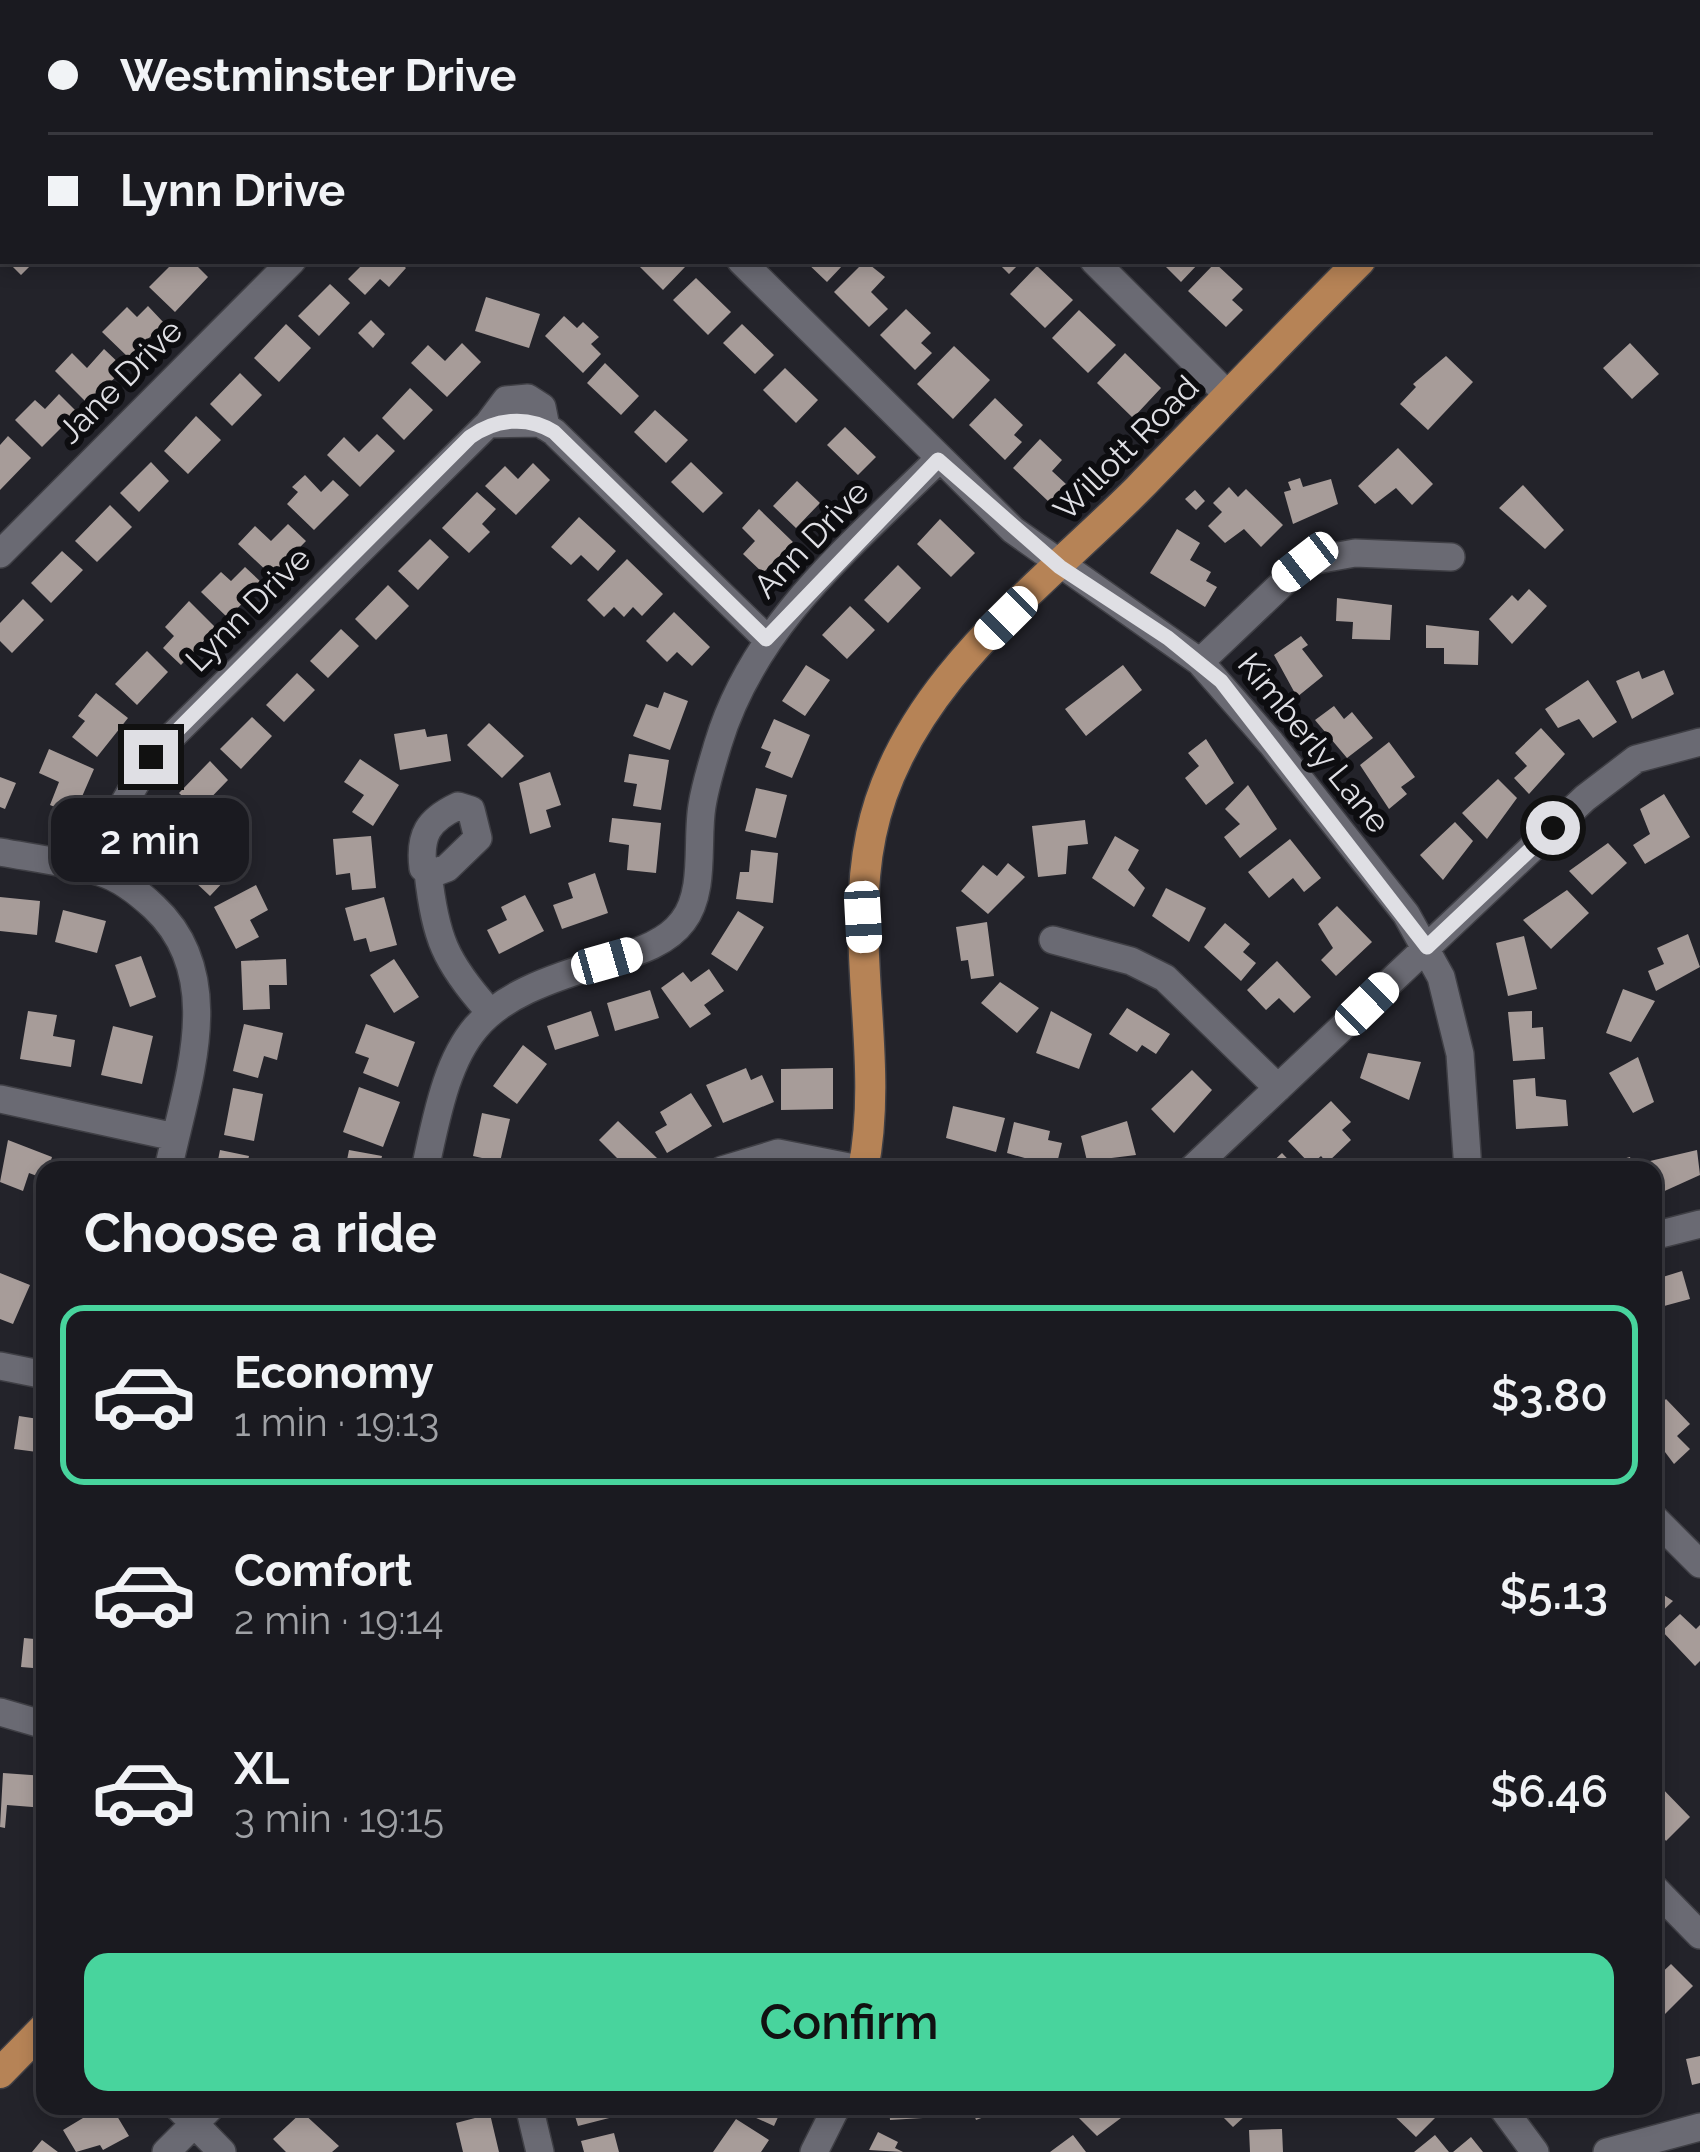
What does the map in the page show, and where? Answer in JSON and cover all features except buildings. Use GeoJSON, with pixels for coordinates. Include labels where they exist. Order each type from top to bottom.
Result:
{"type":"FeatureCollection","features":[{"type":"Feature","properties":{"kind":"main road","name":"Willott Road"},"geometry":{"type":"LineString","coordinates":[[864,1161],[872,1079],[863,890],[885,784],[929,702],[1357,264]]}},
{"type":"Feature","properties":{"kind":"main road"},"geometry":{"type":"LineString","coordinates":[[0,2073],[36,2036]]}},
{"type":"Feature","properties":{"kind":"street","name":"Jane Drive"},"geometry":{"type":"LineString","coordinates":[[0,554],[289,264]]}},
{"type":"Feature","properties":{"kind":"street","name":"Kimberly Lane"},"geometry":{"type":"LineString","coordinates":[[744,264],[938,460],[1060,567],[1201,662],[1271,742],[1427,947],[1455,1018],[1467,1161]]}},
{"type":"Feature","properties":{"kind":"street"},"geometry":{"type":"LineString","coordinates":[[1097,264],[1229,396]]}},
{"type":"Feature","properties":{"kind":"street","name":"Lynn Drive"},"geometry":{"type":"LineString","coordinates":[[102,872],[122,805],[151,757],[488,424],[546,427],[766,639]]}},
{"type":"Feature","properties":{"kind":"street","name":"Ann Drive"},"geometry":{"type":"LineString","coordinates":[[427,1161],[453,1060],[489,1011],[544,980],[639,952],[684,921],[694,896],[702,805],[719,740],[766,639],[938,460]]}},
{"type":"Feature","properties":{"kind":"street"},"geometry":{"type":"LineString","coordinates":[[1201,662],[1305,562],[1355,553],[1450,557]]}},
{"type":"Feature","properties":{"kind":"street"},"geometry":{"type":"LineString","coordinates":[[1200,1161],[1613,775],[1660,749],[1700,742]]}},
{"type":"Feature","properties":{"kind":"street"},"geometry":{"type":"LineString","coordinates":[[0,852],[102,872],[126,884],[170,922],[196,982],[194,1046],[169,1161]]}},
{"type":"Feature","properties":{"kind":"street"},"geometry":{"type":"LineString","coordinates":[[428,872],[434,930],[454,973],[489,1011]]}},
{"type":"Feature","properties":{"kind":"street"},"geometry":{"type":"LineString","coordinates":[[1053,940],[1132,961],[1165,979],[1278,1088]]}},
{"type":"Feature","properties":{"kind":"street"},"geometry":{"type":"LineString","coordinates":[[0,1099],[175,1137]]}},
{"type":"Feature","properties":{"kind":"street"},"geometry":{"type":"LineString","coordinates":[[754,1161],[778,1154],[815,1161]]}},
{"type":"Feature","properties":{"kind":"street"},"geometry":{"type":"LineString","coordinates":[[1662,1234],[1700,1223]]}},
{"type":"Feature","properties":{"kind":"street"},"geometry":{"type":"LineString","coordinates":[[0,1366],[36,1373]]}},
{"type":"Feature","properties":{"kind":"street"},"geometry":{"type":"LineString","coordinates":[[1662,1525],[1700,1564]]}},
{"type":"Feature","properties":{"kind":"street"},"geometry":{"type":"LineString","coordinates":[[0,1712],[36,1722]]}},
{"type":"Feature","properties":{"kind":"street"},"geometry":{"type":"LineString","coordinates":[[1662,1896],[1700,1934]]}},
{"type":"Feature","properties":{"kind":"street"},"geometry":{"type":"LineString","coordinates":[[166,2152],[192,2115]]}},
{"type":"Feature","properties":{"kind":"street"},"geometry":{"type":"LineString","coordinates":[[196,2115],[222,2152]]}},
{"type":"Feature","properties":{"kind":"street"},"geometry":{"type":"LineString","coordinates":[[531,2115],[540,2152]]}},
{"type":"Feature","properties":{"kind":"street"},"geometry":{"type":"LineString","coordinates":[[814,2152],[833,2115]]}},
{"type":"Feature","properties":{"kind":"street"},"geometry":{"type":"LineString","coordinates":[[1507,2115],[1534,2152]]}},
{"type":"Feature","properties":{"kind":"street"},"geometry":{"type":"LineString","coordinates":[[1607,2152],[1700,2127]]}},
{"type":"Feature","properties":{"kind":"route"},"geometry":{"type":"LineString","coordinates":[[151,757],[470,437],[488,424],[523,422],[540,423],[554,432],[766,639],[826,571],[938,460],[1060,567],[1168,638],[1221,681],[1406,914],[1427,947],[1553,828]]}}]}
